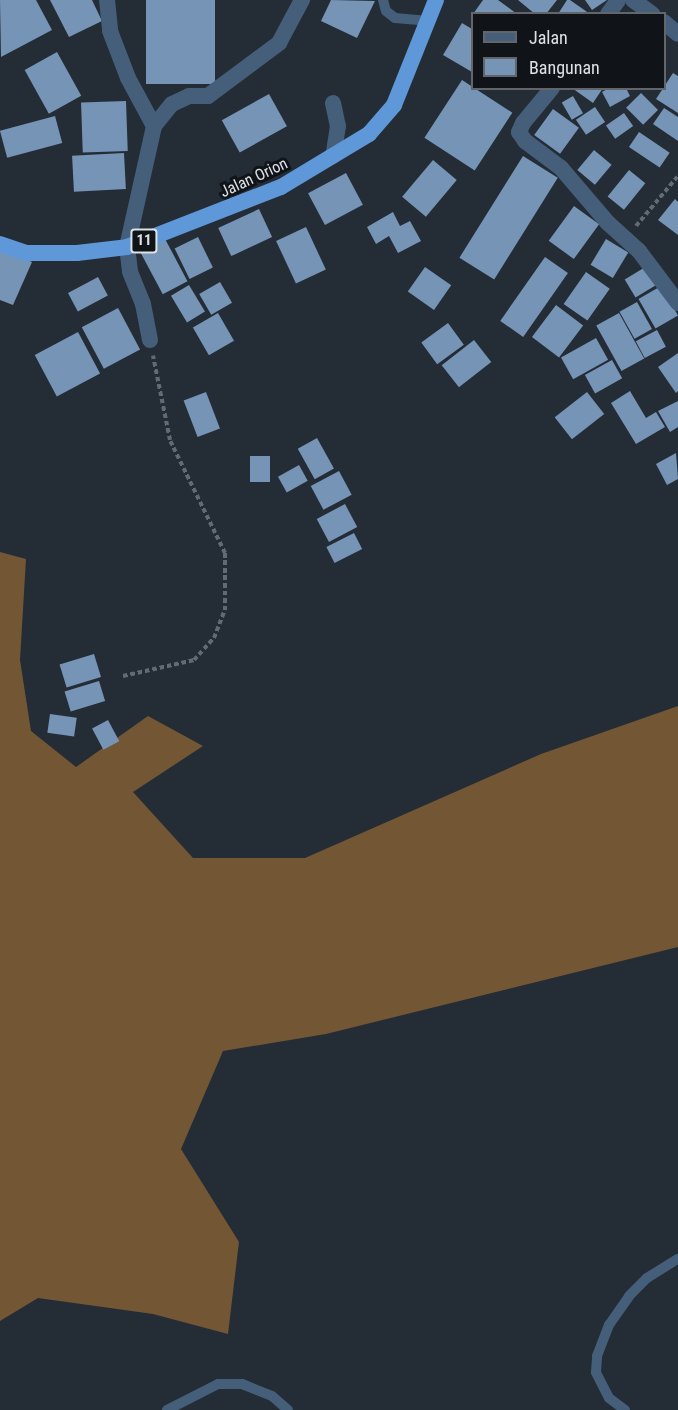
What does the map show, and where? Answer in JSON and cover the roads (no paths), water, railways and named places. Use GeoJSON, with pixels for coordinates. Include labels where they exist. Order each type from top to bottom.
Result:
{"type":"FeatureCollection","features":[{"type":"Feature","properties":{"kind":"highway","name":"Jalan Orion"},"geometry":{"type":"LineString","coordinates":[[0,244],[26,253],[76,253],[127,247],[212,217],[281,188],[369,134],[394,105],[436,0]]}},
{"type":"Feature","properties":{"kind":"street"},"geometry":{"type":"LineString","coordinates":[[107,0],[110,31],[128,78],[154,126]]}},
{"type":"Feature","properties":{"kind":"street"},"geometry":{"type":"LineString","coordinates":[[150,340],[130,272],[127,247],[154,126],[172,104],[189,96],[208,96],[279,43],[302,0]]}},
{"type":"Feature","properties":{"kind":"street"},"geometry":{"type":"LineString","coordinates":[[633,0],[649,12]]}},
{"type":"Feature","properties":{"kind":"street"},"geometry":{"type":"LineString","coordinates":[[666,24],[678,34]]}},
{"type":"Feature","properties":{"kind":"street"},"geometry":{"type":"LineString","coordinates":[[550,90],[519,132],[525,141],[561,168],[626,239],[678,303]]}},
{"type":"Feature","properties":{"kind":"street"},"geometry":{"type":"LineString","coordinates":[[333,103],[338,126],[333,156]]}},
{"type":"Feature","properties":{"kind":"lane"},"geometry":{"type":"LineString","coordinates":[[382,0],[386,11],[395,18],[428,21]]}},
{"type":"Feature","properties":{"kind":"lane"},"geometry":{"type":"LineString","coordinates":[[625,1410],[609,1398],[596,1372],[597,1356],[609,1325],[628,1296],[646,1278],[678,1259]]}},
{"type":"Feature","properties":{"kind":"lane"},"geometry":{"type":"LineString","coordinates":[[167,1410],[218,1384],[242,1384],[272,1396],[288,1410]]}}]}
